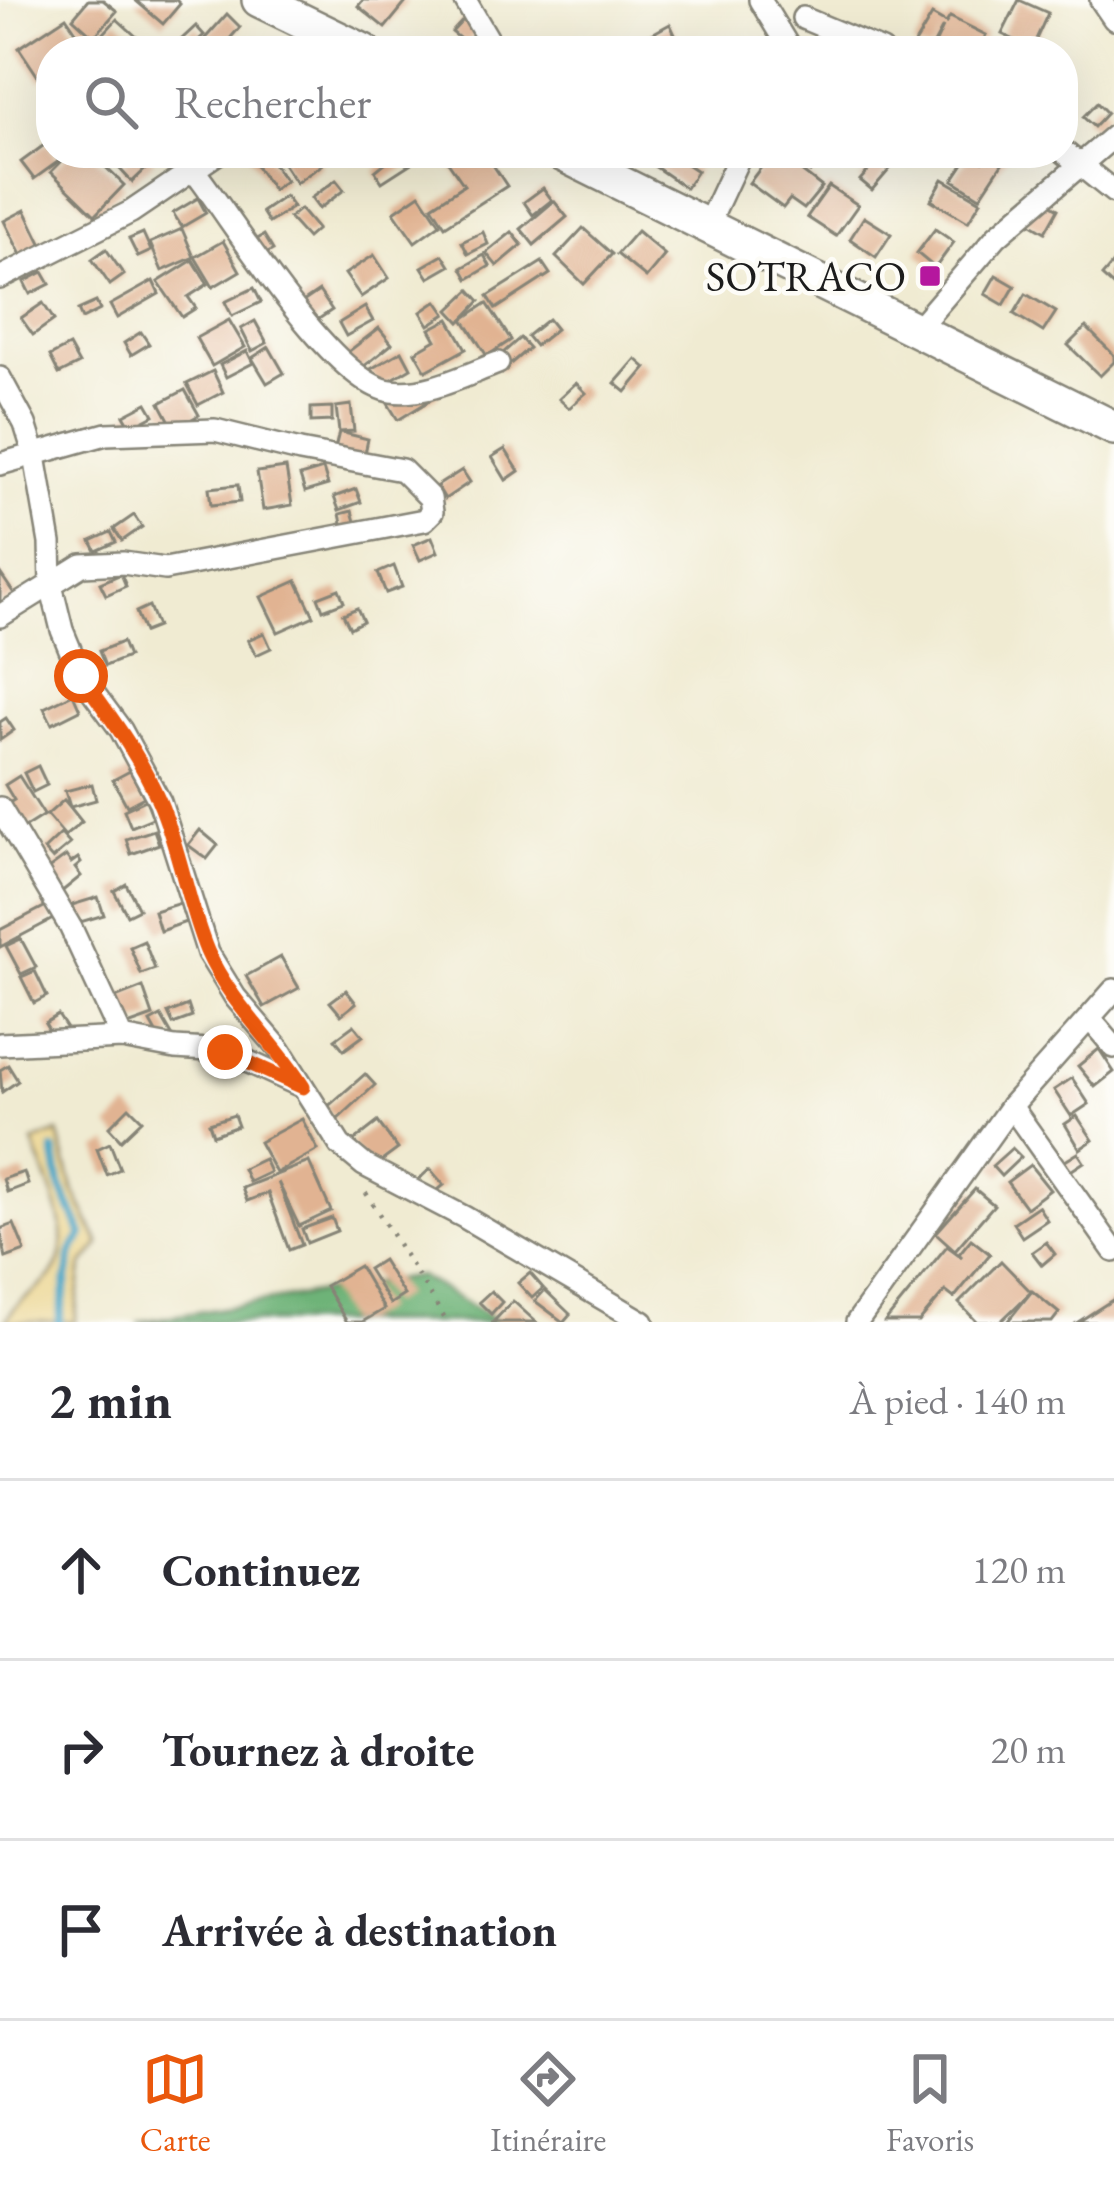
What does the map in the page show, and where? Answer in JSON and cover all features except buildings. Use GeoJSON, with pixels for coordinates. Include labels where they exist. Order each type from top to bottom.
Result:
{"type":"FeatureCollection","features":[{"type":"Feature","properties":{"kind":"street"},"geometry":{"type":"LineString","coordinates":[[259,0],[306,36]]}},
{"type":"Feature","properties":{"kind":"street"},"geometry":{"type":"LineString","coordinates":[[465,0],[486,36]]}},
{"type":"Feature","properties":{"kind":"street"},"geometry":{"type":"LineString","coordinates":[[760,0],[781,36]]}},
{"type":"Feature","properties":{"kind":"street"},"geometry":{"type":"LineString","coordinates":[[1101,0],[1114,19]]}},
{"type":"Feature","properties":{"kind":"street"},"geometry":{"type":"LineString","coordinates":[[808,9],[856,36]]}},
{"type":"Feature","properties":{"kind":"street"},"geometry":{"type":"LineString","coordinates":[[1078,154],[1114,136]]}},
{"type":"Feature","properties":{"kind":"street"},"geometry":{"type":"LineString","coordinates":[[1078,164],[1114,192]]}},
{"type":"Feature","properties":{"kind":"street"},"geometry":{"type":"LineString","coordinates":[[0,278],[130,212],[200,168]]}},
{"type":"Feature","properties":{"kind":"street"},"geometry":{"type":"LineString","coordinates":[[591,168],[1114,428]]}},
{"type":"Feature","properties":{"kind":"street"},"geometry":{"type":"LineString","coordinates":[[707,224],[733,168]]}},
{"type":"Feature","properties":{"kind":"street"},"geometry":{"type":"LineString","coordinates":[[917,329],[1061,168]]}},
{"type":"Feature","properties":{"kind":"street"},"geometry":{"type":"LineString","coordinates":[[195,172],[262,268],[322,340],[362,379],[385,391],[414,392],[498,363]]}},
{"type":"Feature","properties":{"kind":"street"},"geometry":{"type":"LineString","coordinates":[[0,378],[26,424],[35,456],[50,543],[51,585],[62,630],[81,676],[121,730],[160,802],[208,953],[235,997],[280,1050],[340,1145],[364,1165],[464,1217],[643,1322]]}},
{"type":"Feature","properties":{"kind":"street"},"geometry":{"type":"LineString","coordinates":[[0,464],[106,434],[214,430],[402,470],[430,498],[432,512],[424,520],[165,569],[123,563],[82,565],[0,616]]}},
{"type":"Feature","properties":{"kind":"street"},"geometry":{"type":"LineString","coordinates":[[0,808],[71,928],[122,1037]]}},
{"type":"Feature","properties":{"kind":"street"},"geometry":{"type":"LineString","coordinates":[[857,1322],[1011,1106],[1114,990]]}},
{"type":"Feature","properties":{"kind":"street"},"geometry":{"type":"LineString","coordinates":[[1090,1019],[1114,1047]]}},
{"type":"Feature","properties":{"kind":"street"},"geometry":{"type":"LineString","coordinates":[[0,1044],[122,1037],[225,1052],[303,1087]]}},
{"type":"Feature","properties":{"kind":"street"},"geometry":{"type":"LineString","coordinates":[[1011,1106],[1114,1250]]}},
{"type":"Feature","properties":{"kind":"path"},"geometry":{"type":"LineString","coordinates":[[363,1187],[447,1322]]}},
{"type":"Feature","properties":{"kind":"green space"},"geometry":{"type":"Polygon","coordinates":[[[419,1276],[499,1322],[138,1322],[419,1276]]]}},
{"type":"Feature","properties":{"kind":"sand"},"geometry":{"type":"Polygon","coordinates":[[[58,1132],[73,1189],[100,1244],[82,1266],[75,1322],[5,1322],[59,1262],[62,1228],[33,1142],[58,1132]]]}},
{"type":"Feature","properties":{"kind":"waterway"},"geometry":{"type":"LineString","coordinates":[[54,1150],[60,1185],[83,1235],[72,1252],[59,1322]]}},
{"type":"Feature","properties":{"kind":"place","name":"SOTRACO"},"geometry":{"type":"Point","coordinates":[930,276]}},
{"type":"Feature","properties":{"kind":"route"},"geometry":{"type":"LineString","coordinates":[[81,676],[121,730],[160,802],[208,953],[303,1087],[225,1052]]}}]}
